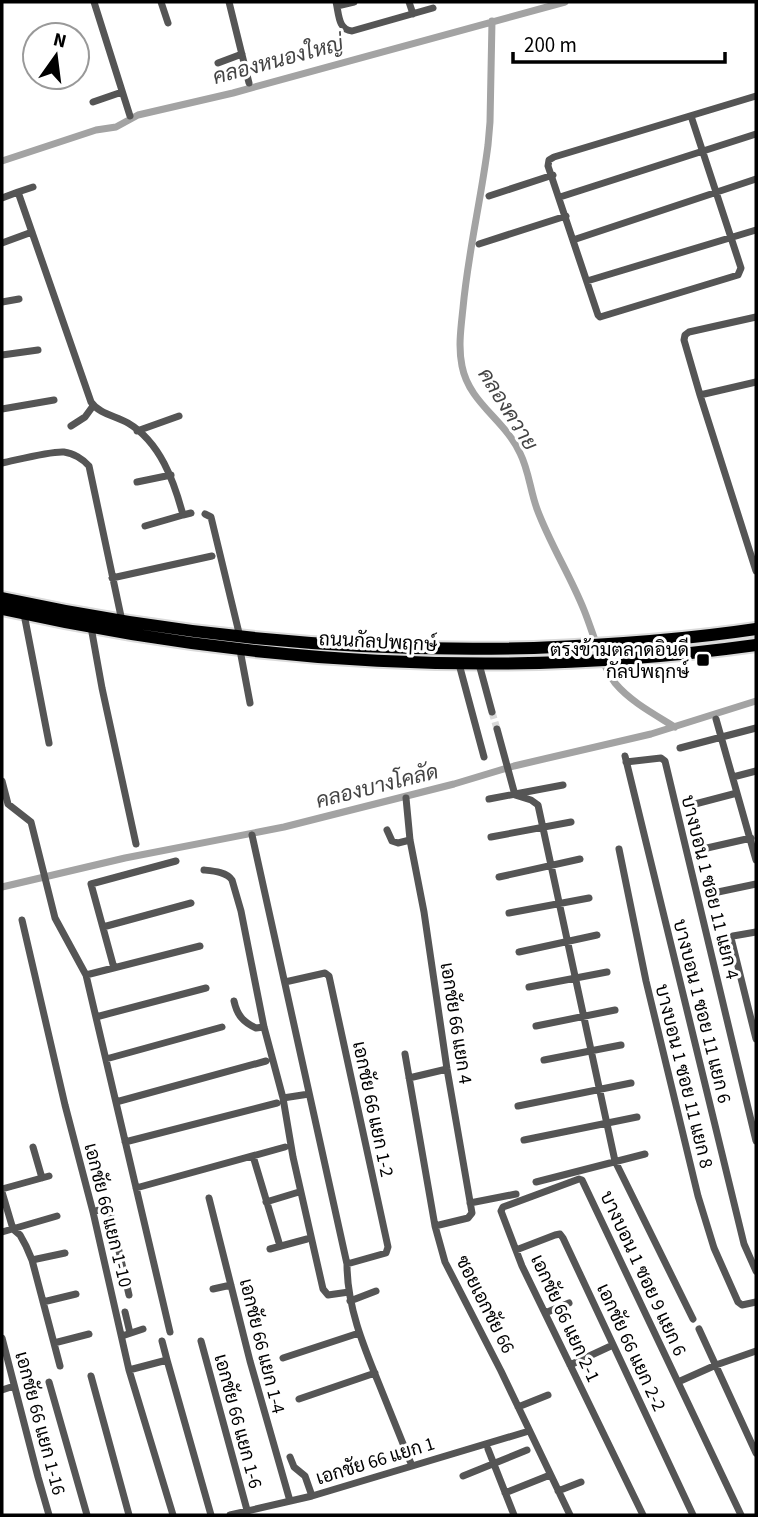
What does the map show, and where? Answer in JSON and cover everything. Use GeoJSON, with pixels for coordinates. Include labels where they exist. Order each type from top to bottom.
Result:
{"type":"FeatureCollection","features":[{"type":"Feature","properties":{"kind":"main road","name":"ถนนกัลปพฤกษ์"},"geometry":{"type":"LineString","coordinates":[[2,598],[240,643],[362,661],[538,663],[688,653],[756,645]]}},
{"type":"Feature","properties":{"kind":"main road","name":"ถนนกัลปพฤกษ์"},"geometry":{"type":"LineString","coordinates":[[2,609],[178,642],[487,649],[611,644],[756,629]]}},
{"type":"Feature","properties":{"kind":"street"},"geometry":{"type":"LineString","coordinates":[[94,2],[130,116]]}},
{"type":"Feature","properties":{"kind":"street"},"geometry":{"type":"LineString","coordinates":[[161,2],[167,23]]}},
{"type":"Feature","properties":{"kind":"street"},"geometry":{"type":"LineString","coordinates":[[229,2],[249,83]]}},
{"type":"Feature","properties":{"kind":"street"},"geometry":{"type":"LineString","coordinates":[[354,2],[337,4],[342,27],[346,31],[433,8]]}},
{"type":"Feature","properties":{"kind":"street"},"geometry":{"type":"LineString","coordinates":[[409,2],[413,14]]}},
{"type":"Feature","properties":{"kind":"street"},"geometry":{"type":"LineString","coordinates":[[218,62],[242,54]]}},
{"type":"Feature","properties":{"kind":"street"},"geometry":{"type":"LineString","coordinates":[[93,102],[122,92]]}},
{"type":"Feature","properties":{"kind":"street"},"geometry":{"type":"LineString","coordinates":[[691,116],[740,268],[738,275],[602,317],[598,315],[548,166],[549,160],[554,157],[756,96]]}},
{"type":"Feature","properties":{"kind":"street"},"geometry":{"type":"LineString","coordinates":[[560,197],[756,134]]}},
{"type":"Feature","properties":{"kind":"street"},"geometry":{"type":"LineString","coordinates":[[489,196],[553,175]]}},
{"type":"Feature","properties":{"kind":"street"},"geometry":{"type":"LineString","coordinates":[[573,240],[756,179]]}},
{"type":"Feature","properties":{"kind":"street"},"geometry":{"type":"LineString","coordinates":[[2,198],[33,187]]}},
{"type":"Feature","properties":{"kind":"street"},"geometry":{"type":"LineString","coordinates":[[18,192],[93,406],[130,424],[154,446],[171,475],[187,514],[145,526]]}},
{"type":"Feature","properties":{"kind":"street"},"geometry":{"type":"LineString","coordinates":[[479,244],[566,216]]}},
{"type":"Feature","properties":{"kind":"street"},"geometry":{"type":"LineString","coordinates":[[587,281],[756,230]]}},
{"type":"Feature","properties":{"kind":"street"},"geometry":{"type":"LineString","coordinates":[[2,243],[32,232]]}},
{"type":"Feature","properties":{"kind":"street"},"geometry":{"type":"LineString","coordinates":[[2,302],[19,299]]}},
{"type":"Feature","properties":{"kind":"street"},"geometry":{"type":"LineString","coordinates":[[756,317],[689,332],[684,342],[756,570]]}},
{"type":"Feature","properties":{"kind":"street"},"geometry":{"type":"LineString","coordinates":[[2,355],[38,350]]}},
{"type":"Feature","properties":{"kind":"street"},"geometry":{"type":"LineString","coordinates":[[699,395],[756,382]]}},
{"type":"Feature","properties":{"kind":"street"},"geometry":{"type":"LineString","coordinates":[[2,409],[54,400]]}},
{"type":"Feature","properties":{"kind":"street"},"geometry":{"type":"LineString","coordinates":[[71,426],[85,417],[93,406]]}},
{"type":"Feature","properties":{"kind":"street"},"geometry":{"type":"LineString","coordinates":[[137,431],[179,416]]}},
{"type":"Feature","properties":{"kind":"street"},"geometry":{"type":"LineString","coordinates":[[2,463],[69,453],[89,466],[122,621]]}},
{"type":"Feature","properties":{"kind":"street"},"geometry":{"type":"LineString","coordinates":[[137,482],[171,475]]}},
{"type":"Feature","properties":{"kind":"street"},"geometry":{"type":"LineString","coordinates":[[205,514],[211,517],[240,643],[250,703]]}},
{"type":"Feature","properties":{"kind":"street"},"geometry":{"type":"LineString","coordinates":[[112,578],[212,556]]}},
{"type":"Feature","properties":{"kind":"street"},"geometry":{"type":"LineString","coordinates":[[24,614],[49,743]]}},
{"type":"Feature","properties":{"kind":"street"},"geometry":{"type":"LineString","coordinates":[[92,627],[102,688],[136,844]]}},
{"type":"Feature","properties":{"kind":"street"},"geometry":{"type":"LineString","coordinates":[[459,664],[484,757]]}},
{"type":"Feature","properties":{"kind":"street"},"geometry":{"type":"LineString","coordinates":[[479,664],[492,712]]}},
{"type":"Feature","properties":{"kind":"street"},"geometry":{"type":"LineString","coordinates":[[716,719],[756,860]]}},
{"type":"Feature","properties":{"kind":"street"},"geometry":{"type":"LineString","coordinates":[[680,748],[756,728]]}},
{"type":"Feature","properties":{"kind":"street"},"geometry":{"type":"LineString","coordinates":[[496,729],[515,795]]}},
{"type":"Feature","properties":{"kind":"street","name":"บางบอน 1 ซอย 11 แยก 4"},"geometry":{"type":"LineString","coordinates":[[625,759],[661,758],[664,761],[756,1141]]}},
{"type":"Feature","properties":{"kind":"street","name":"บางบอน 1 ซอย 11 แยก 6"},"geometry":{"type":"LineString","coordinates":[[625,759],[744,1244],[756,1271]]}},
{"type":"Feature","properties":{"kind":"street"},"geometry":{"type":"LineString","coordinates":[[733,777],[756,771]]}},
{"type":"Feature","properties":{"kind":"street"},"geometry":{"type":"LineString","coordinates":[[2,781],[8,804],[31,822],[55,918],[86,975],[170,1332]]}},
{"type":"Feature","properties":{"kind":"street"},"geometry":{"type":"LineString","coordinates":[[489,799],[564,785]]}},
{"type":"Feature","properties":{"kind":"street"},"geometry":{"type":"LineString","coordinates":[[695,804],[737,793]]}},
{"type":"Feature","properties":{"kind":"street"},"geometry":{"type":"LineString","coordinates":[[515,795],[538,805],[615,1161],[693,1319]]}},
{"type":"Feature","properties":{"kind":"street","name":"เอกชัย 66 แยก 4"},"geometry":{"type":"LineString","coordinates":[[406,798],[410,840],[470,1202]]}},
{"type":"Feature","properties":{"kind":"street"},"geometry":{"type":"LineString","coordinates":[[747,824],[756,821]]}},
{"type":"Feature","properties":{"kind":"street"},"geometry":{"type":"LineString","coordinates":[[491,837],[571,822]]}},
{"type":"Feature","properties":{"kind":"street"},"geometry":{"type":"LineString","coordinates":[[387,830],[392,841],[398,843],[410,840]]}},
{"type":"Feature","properties":{"kind":"street"},"geometry":{"type":"LineString","coordinates":[[252,835],[346,1264],[350,1301],[359,1333],[412,1466]]}},
{"type":"Feature","properties":{"kind":"street"},"geometry":{"type":"LineString","coordinates":[[707,848],[751,838]]}},
{"type":"Feature","properties":{"kind":"street","name":"บางบอน 1 ซอย 11 แยก 8"},"geometry":{"type":"LineString","coordinates":[[619,849],[646,981],[698,1196],[714,1248],[740,1304],[747,1305],[756,1301]]}},
{"type":"Feature","properties":{"kind":"street"},"geometry":{"type":"LineString","coordinates":[[499,877],[580,859]]}},
{"type":"Feature","properties":{"kind":"street"},"geometry":{"type":"LineString","coordinates":[[114,968],[91,884],[176,861]]}},
{"type":"Feature","properties":{"kind":"street"},"geometry":{"type":"LineString","coordinates":[[204,870],[230,876],[241,911],[264,1027],[323,1289],[328,1294],[349,1292]]}},
{"type":"Feature","properties":{"kind":"street"},"geometry":{"type":"LineString","coordinates":[[718,892],[756,884]]}},
{"type":"Feature","properties":{"kind":"street"},"geometry":{"type":"LineString","coordinates":[[509,913],[589,898]]}},
{"type":"Feature","properties":{"kind":"street"},"geometry":{"type":"LineString","coordinates":[[103,927],[191,903]]}},
{"type":"Feature","properties":{"kind":"street","name":"เอกชัย 66 แยก 1-10"},"geometry":{"type":"LineString","coordinates":[[22,920],[65,1105],[126,1334],[129,1370],[173,1515]]}},
{"type":"Feature","properties":{"kind":"street"},"geometry":{"type":"LineString","coordinates":[[756,932],[733,936],[731,939],[756,1039]]}},
{"type":"Feature","properties":{"kind":"street"},"geometry":{"type":"LineString","coordinates":[[519,952],[597,935]]}},
{"type":"Feature","properties":{"kind":"street"},"geometry":{"type":"LineString","coordinates":[[86,975],[200,946]]}},
{"type":"Feature","properties":{"kind":"street"},"geometry":{"type":"LineString","coordinates":[[529,987],[607,972]]}},
{"type":"Feature","properties":{"kind":"street","name":"เอกชัย 66 แยก 1-2"},"geometry":{"type":"LineString","coordinates":[[285,982],[325,973],[330,976],[387,1247],[386,1253],[379,1256],[346,1264]]}},
{"type":"Feature","properties":{"kind":"street"},"geometry":{"type":"LineString","coordinates":[[96,1017],[206,988]]}},
{"type":"Feature","properties":{"kind":"street"},"geometry":{"type":"LineString","coordinates":[[234,1001],[236,1012],[241,1018],[256,1028],[264,1027]]}},
{"type":"Feature","properties":{"kind":"street"},"geometry":{"type":"LineString","coordinates":[[536,1026],[615,1010]]}},
{"type":"Feature","properties":{"kind":"street"},"geometry":{"type":"LineString","coordinates":[[106,1059],[222,1027]]}},
{"type":"Feature","properties":{"kind":"street"},"geometry":{"type":"LineString","coordinates":[[544,1060],[621,1045]]}},
{"type":"Feature","properties":{"kind":"street","name":"ซอยเอกชัย 66"},"geometry":{"type":"LineString","coordinates":[[405,1054],[435,1226],[445,1262],[570,1515]]}},
{"type":"Feature","properties":{"kind":"street"},"geometry":{"type":"LineString","coordinates":[[116,1102],[266,1061]]}},
{"type":"Feature","properties":{"kind":"street"},"geometry":{"type":"LineString","coordinates":[[409,1078],[447,1069]]}},
{"type":"Feature","properties":{"kind":"street"},"geometry":{"type":"LineString","coordinates":[[518,1106],[631,1083]]}},
{"type":"Feature","properties":{"kind":"street"},"geometry":{"type":"LineString","coordinates":[[125,1142],[309,1094]]}},
{"type":"Feature","properties":{"kind":"street"},"geometry":{"type":"LineString","coordinates":[[524,1140],[637,1116]]}},
{"type":"Feature","properties":{"kind":"street"},"geometry":{"type":"LineString","coordinates":[[33,1147],[45,1177],[2,1190],[13,1229],[20,1236],[32,1259],[60,1366]]}},
{"type":"Feature","properties":{"kind":"street"},"geometry":{"type":"LineString","coordinates":[[136,1188],[285,1147]]}},
{"type":"Feature","properties":{"kind":"street"},"geometry":{"type":"LineString","coordinates":[[536,1182],[645,1154]]}},
{"type":"Feature","properties":{"kind":"street"},"geometry":{"type":"LineString","coordinates":[[253,1156],[280,1246]]}},
{"type":"Feature","properties":{"kind":"street","name":"เอกชัย 66 แยก 2-1"},"geometry":{"type":"LineString","coordinates":[[581,1179],[501,1208],[516,1250],[545,1313],[643,1515]]}},
{"type":"Feature","properties":{"kind":"street","name":"บางบอน 1 ซอย 9 แยก 6"},"geometry":{"type":"LineString","coordinates":[[581,1179],[741,1515]]}},
{"type":"Feature","properties":{"kind":"street"},"geometry":{"type":"LineString","coordinates":[[266,1202],[299,1192]]}},
{"type":"Feature","properties":{"kind":"street"},"geometry":{"type":"LineString","coordinates":[[435,1226],[468,1218],[472,1213],[470,1202],[516,1194]]}},
{"type":"Feature","properties":{"kind":"street","name":"เอกชัย 66 แยก 1-4"},"geometry":{"type":"LineString","coordinates":[[209,1198],[253,1374],[290,1500]]}},
{"type":"Feature","properties":{"kind":"street"},"geometry":{"type":"LineString","coordinates":[[93,1212],[104,1208],[111,1216],[129,1295]]}},
{"type":"Feature","properties":{"kind":"street"},"geometry":{"type":"LineString","coordinates":[[2,1231],[57,1216]]}},
{"type":"Feature","properties":{"kind":"street","name":"เอกชัย 66 แยก 2-2"},"geometry":{"type":"LineString","coordinates":[[516,1250],[560,1234],[563,1238],[693,1515]]}},
{"type":"Feature","properties":{"kind":"street"},"geometry":{"type":"LineString","coordinates":[[270,1249],[307,1239]]}},
{"type":"Feature","properties":{"kind":"street"},"geometry":{"type":"LineString","coordinates":[[32,1259],[65,1253]]}},
{"type":"Feature","properties":{"kind":"street"},"geometry":{"type":"LineString","coordinates":[[213,1289],[231,1285]]}},
{"type":"Feature","properties":{"kind":"street"},"geometry":{"type":"LineString","coordinates":[[350,1301],[376,1291]]}},
{"type":"Feature","properties":{"kind":"street"},"geometry":{"type":"LineString","coordinates":[[43,1302],[76,1294]]}},
{"type":"Feature","properties":{"kind":"street"},"geometry":{"type":"LineString","coordinates":[[545,1313],[569,1303]]}},
{"type":"Feature","properties":{"kind":"street"},"geometry":{"type":"LineString","coordinates":[[125,1312],[126,1334],[143,1329]]}},
{"type":"Feature","properties":{"kind":"street"},"geometry":{"type":"LineString","coordinates":[[699,1329],[756,1453]]}},
{"type":"Feature","properties":{"kind":"street"},"geometry":{"type":"LineString","coordinates":[[283,1358],[359,1333]]}},
{"type":"Feature","properties":{"kind":"street"},"geometry":{"type":"LineString","coordinates":[[54,1343],[89,1334]]}},
{"type":"Feature","properties":{"kind":"street","name":"เอกชัย 66 แยก 1-16"},"geometry":{"type":"LineString","coordinates":[[2,1338],[49,1515]]}},
{"type":"Feature","properties":{"kind":"street"},"geometry":{"type":"LineString","coordinates":[[162,1341],[211,1515]]}},
{"type":"Feature","properties":{"kind":"street","name":"เอกชัย 66 แยก 1-6"},"geometry":{"type":"LineString","coordinates":[[201,1341],[247,1510]]}},
{"type":"Feature","properties":{"kind":"street"},"geometry":{"type":"LineString","coordinates":[[570,1365],[614,1345]]}},
{"type":"Feature","properties":{"kind":"street"},"geometry":{"type":"LineString","coordinates":[[678,1381],[756,1351]]}},
{"type":"Feature","properties":{"kind":"street"},"geometry":{"type":"LineString","coordinates":[[129,1370],[167,1360]]}},
{"type":"Feature","properties":{"kind":"street"},"geometry":{"type":"LineString","coordinates":[[299,1399],[375,1373]]}},
{"type":"Feature","properties":{"kind":"street"},"geometry":{"type":"LineString","coordinates":[[91,1376],[129,1515]]}},
{"type":"Feature","properties":{"kind":"street"},"geometry":{"type":"LineString","coordinates":[[49,1382],[86,1515]]}},
{"type":"Feature","properties":{"kind":"street"},"geometry":{"type":"LineString","coordinates":[[2,1390],[15,1386]]}},
{"type":"Feature","properties":{"kind":"street"},"geometry":{"type":"LineString","coordinates":[[518,1407],[548,1395]]}},
{"type":"Feature","properties":{"kind":"street","name":"เอกชัย 66 แยก 1"},"geometry":{"type":"LineString","coordinates":[[230,1515],[312,1496],[529,1431]]}},
{"type":"Feature","properties":{"kind":"street"},"geometry":{"type":"LineString","coordinates":[[488,1449],[514,1515]]}},
{"type":"Feature","properties":{"kind":"street"},"geometry":{"type":"LineString","coordinates":[[463,1476],[527,1450]]}},
{"type":"Feature","properties":{"kind":"street"},"geometry":{"type":"LineString","coordinates":[[290,1457],[294,1466],[305,1476],[312,1496]]}},
{"type":"Feature","properties":{"kind":"street"},"geometry":{"type":"LineString","coordinates":[[505,1493],[550,1475]]}},
{"type":"Feature","properties":{"kind":"street"},"geometry":{"type":"LineString","coordinates":[[558,1492],[581,1482]]}},
{"type":"Feature","properties":{"kind":"waterway","name":"คลองหนองใหญ่"},"geometry":{"type":"LineString","coordinates":[[2,161],[96,130],[116,127],[138,115],[233,93],[565,2]]}},
{"type":"Feature","properties":{"kind":"waterway","name":"คลองควาย"},"geometry":{"type":"LineString","coordinates":[[492,21],[490,122],[465,287],[460,337],[462,366],[472,391],[506,431],[520,453],[542,522],[578,597],[610,675],[628,696],[675,727]]}},
{"type":"Feature","properties":{"kind":"waterway","name":"คลองบางโคลัด"},"geometry":{"type":"LineString","coordinates":[[2,887],[125,858],[284,827],[514,766],[651,734],[756,701]]}},
{"type":"Feature","properties":{"kind":"tunnel"},"geometry":{"type":"LineString","coordinates":[[492,712],[497,729]]}},
{"type":"Feature","properties":{"kind":"place","name":"ตรงข้ามตลาดอินดี กัลปพฤกษ์"},"geometry":{"type":"Point","coordinates":[703,660]}}]}
